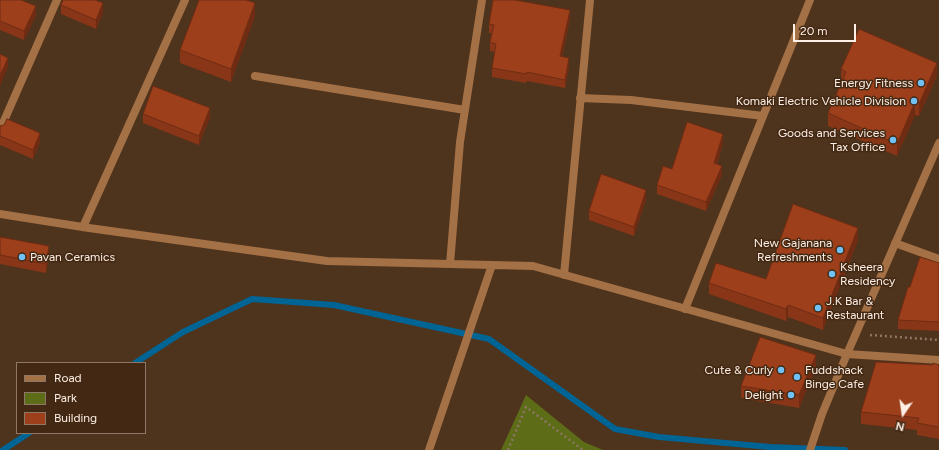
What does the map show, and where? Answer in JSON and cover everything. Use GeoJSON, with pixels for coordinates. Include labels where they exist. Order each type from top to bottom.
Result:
{"type":"FeatureCollection","features":[{"type":"Feature","properties":{"kind":"street"},"geometry":{"type":"LineString","coordinates":[[0,130],[57,0]]}},
{"type":"Feature","properties":{"kind":"street"},"geometry":{"type":"LineString","coordinates":[[83,227],[185,0]]}},
{"type":"Feature","properties":{"kind":"street"},"geometry":{"type":"LineString","coordinates":[[450,264],[460,142],[482,0]]}},
{"type":"Feature","properties":{"kind":"street"},"geometry":{"type":"LineString","coordinates":[[564,275],[590,0]]}},
{"type":"Feature","properties":{"kind":"street"},"geometry":{"type":"LineString","coordinates":[[685,309],[810,0]]}},
{"type":"Feature","properties":{"kind":"street"},"geometry":{"type":"LineString","coordinates":[[255,76],[465,110]]}},
{"type":"Feature","properties":{"kind":"street"},"geometry":{"type":"LineString","coordinates":[[580,98],[631,100],[763,116]]}},
{"type":"Feature","properties":{"kind":"street"},"geometry":{"type":"LineString","coordinates":[[810,450],[822,414],[847,354],[939,143]]}},
{"type":"Feature","properties":{"kind":"street"},"geometry":{"type":"LineString","coordinates":[[0,214],[327,261],[533,266],[847,354],[939,360]]}},
{"type":"Feature","properties":{"kind":"street"},"geometry":{"type":"LineString","coordinates":[[895,243],[939,259]]}},
{"type":"Feature","properties":{"kind":"street"},"geometry":{"type":"LineString","coordinates":[[429,450],[492,265]]}},
{"type":"Feature","properties":{"kind":"path"},"geometry":{"type":"LineString","coordinates":[[856,334],[939,340]]}},
{"type":"Feature","properties":{"kind":"path"},"geometry":{"type":"LineString","coordinates":[[508,450],[526,407],[583,450]]}},
{"type":"Feature","properties":{"kind":"green space"},"geometry":{"type":"Polygon","coordinates":[[[526,395],[584,442],[603,450],[501,450],[526,395]]]}},
{"type":"Feature","properties":{"kind":"building"},"geometry":{"type":"Polygon","coordinates":[[[0,0],[21,0],[36,6],[24,31],[0,21],[0,0]]]}},
{"type":"Feature","properties":{"kind":"building"},"geometry":{"type":"Polygon","coordinates":[[[63,0],[95,0],[103,3],[96,20],[61,5],[63,0]]]}},
{"type":"Feature","properties":{"kind":"building"},"geometry":{"type":"Polygon","coordinates":[[[199,0],[246,0],[255,3],[231,69],[180,50],[199,0]]]}},
{"type":"Feature","properties":{"kind":"building"},"geometry":{"type":"Polygon","coordinates":[[[493,0],[515,0],[570,10],[560,56],[569,58],[565,80],[527,72],[526,74],[492,68],[496,44],[490,42],[494,25],[489,24],[493,0]]]}},
{"type":"Feature","properties":{"kind":"building"},"geometry":{"type":"Polygon","coordinates":[[[859,29],[937,63],[919,104],[915,102],[897,144],[828,113],[846,72],[841,69],[859,29]]]}},
{"type":"Feature","properties":{"kind":"building"},"geometry":{"type":"Polygon","coordinates":[[[0,54],[8,58],[0,76],[0,54]]]}},
{"type":"Feature","properties":{"kind":"building"},"geometry":{"type":"Polygon","coordinates":[[[153,86],[210,108],[199,136],[143,114],[153,86]]]}},
{"type":"Feature","properties":{"kind":"building"},"geometry":{"type":"Polygon","coordinates":[[[7,119],[40,133],[33,150],[0,136],[0,126],[4,125],[7,119]]]}},
{"type":"Feature","properties":{"kind":"building"},"geometry":{"type":"Polygon","coordinates":[[[687,122],[723,134],[714,163],[722,166],[706,202],[657,185],[663,166],[672,169],[687,122]]]}},
{"type":"Feature","properties":{"kind":"building"},"geometry":{"type":"Polygon","coordinates":[[[601,174],[646,190],[634,227],[589,211],[601,174]]]}},
{"type":"Feature","properties":{"kind":"building"},"geometry":{"type":"Polygon","coordinates":[[[793,204],[858,228],[823,318],[788,305],[786,309],[709,283],[716,263],[766,279],[793,204]]]}},
{"type":"Feature","properties":{"kind":"building"},"geometry":{"type":"Polygon","coordinates":[[[0,237],[49,246],[46,264],[0,255],[0,237]]]}},
{"type":"Feature","properties":{"kind":"building"},"geometry":{"type":"Polygon","coordinates":[[[920,257],[939,263],[939,322],[898,320],[908,287],[910,287],[920,257]]]}},
{"type":"Feature","properties":{"kind":"building"},"geometry":{"type":"Polygon","coordinates":[[[760,337],[816,355],[799,395],[741,386],[760,337]]]}},
{"type":"Feature","properties":{"kind":"building"},"geometry":{"type":"Polygon","coordinates":[[[876,362],[933,365],[933,363],[939,365],[939,427],[917,423],[919,418],[861,412],[876,362]]]}},
{"type":"Feature","properties":{"kind":"waterway"},"geometry":{"type":"LineString","coordinates":[[137,362],[183,332],[252,299],[334,305],[489,339],[615,429],[659,437],[770,447],[845,450]]}},
{"type":"Feature","properties":{"kind":"waterway"},"geometry":{"type":"LineString","coordinates":[[3,450],[27,434]]}},
{"type":"Feature","properties":{"kind":"place","name":"Energy Fitness"},"geometry":{"type":"Point","coordinates":[921,83]}},
{"type":"Feature","properties":{"kind":"place","name":"Komaki Electric Vehicle Division"},"geometry":{"type":"Point","coordinates":[914,101]}},
{"type":"Feature","properties":{"kind":"place","name":"Goods and Services Tax Office"},"geometry":{"type":"Point","coordinates":[893,140]}},
{"type":"Feature","properties":{"kind":"place","name":"New Gajanana Refreshments"},"geometry":{"type":"Point","coordinates":[840,250]}},
{"type":"Feature","properties":{"kind":"place","name":"Pavan Ceramics"},"geometry":{"type":"Point","coordinates":[22,257]}},
{"type":"Feature","properties":{"kind":"place","name":"Ksheera Residency"},"geometry":{"type":"Point","coordinates":[832,274]}},
{"type":"Feature","properties":{"kind":"place","name":"J.K Bar & Restaurant"},"geometry":{"type":"Point","coordinates":[818,308]}},
{"type":"Feature","properties":{"kind":"place","name":"Cute & Curly"},"geometry":{"type":"Point","coordinates":[781,370]}},
{"type":"Feature","properties":{"kind":"place","name":"Fuddshack Binge Cafe"},"geometry":{"type":"Point","coordinates":[797,377]}},
{"type":"Feature","properties":{"kind":"place","name":"Delight"},"geometry":{"type":"Point","coordinates":[791,395]}}]}
